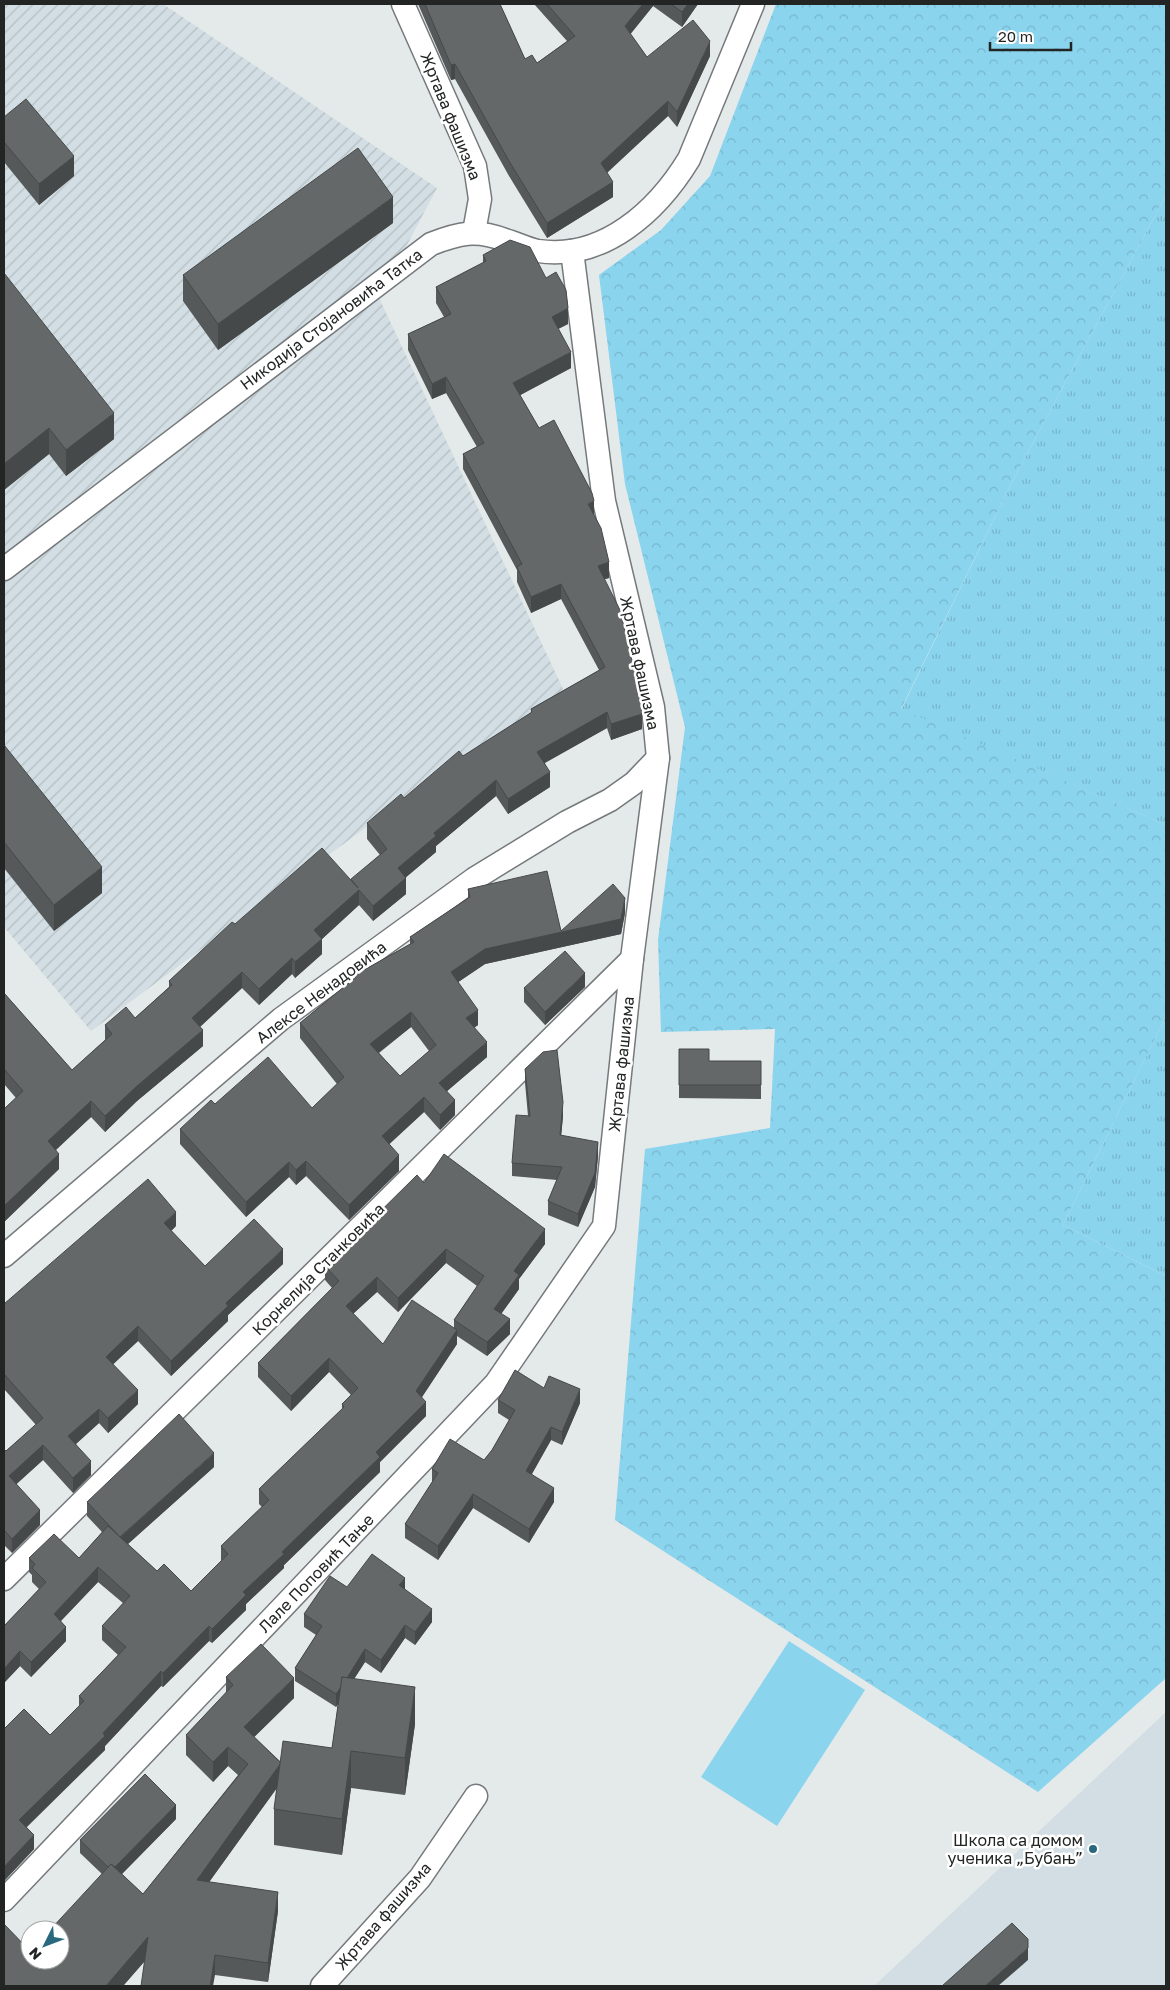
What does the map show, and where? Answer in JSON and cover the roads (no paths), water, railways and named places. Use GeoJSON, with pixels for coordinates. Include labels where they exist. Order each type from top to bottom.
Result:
{"type":"FeatureCollection","features":[{"type":"Feature","properties":{"kind":"street","name":"Жртава фашизма"},"geometry":{"type":"LineString","coordinates":[[404,4],[475,166],[480,199],[474,232]]}},
{"type":"Feature","properties":{"kind":"street","name":"Никодија Стојановића Татка"},"geometry":{"type":"LineString","coordinates":[[4,568],[417,253],[445,238],[460,233],[474,232],[491,235],[537,251],[572,252],[597,244],[621,232],[643,216],[677,180],[690,159],[753,4]]}},
{"type":"Feature","properties":{"kind":"street","name":"Жртава фашизма"},"geometry":{"type":"LineString","coordinates":[[572,252],[604,501],[653,707],[658,758],[632,959],[604,1226]]}},
{"type":"Feature","properties":{"kind":"street","name":"Алексе Ненадовића"},"geometry":{"type":"LineString","coordinates":[[4,1256],[281,1019],[474,879],[567,822],[610,800],[634,783],[658,758]]}},
{"type":"Feature","properties":{"kind":"street","name":"Корнелија Станковића"},"geometry":{"type":"LineString","coordinates":[[4,1579],[632,959]]}},
{"type":"Feature","properties":{"kind":"street","name":"Лале Поповић Тање"},"geometry":{"type":"LineString","coordinates":[[4,1900],[496,1383],[604,1226]]}},
{"type":"Feature","properties":{"kind":"street","name":"Жртава фашизма"},"geometry":{"type":"LineString","coordinates":[[322,1986],[420,1878],[476,1796]]}},
{"type":"Feature","properties":{"kind":"place","name":"Школа са домом ученика „Бубањ”"},"geometry":{"type":"Point","coordinates":[1093,1849]}}]}
